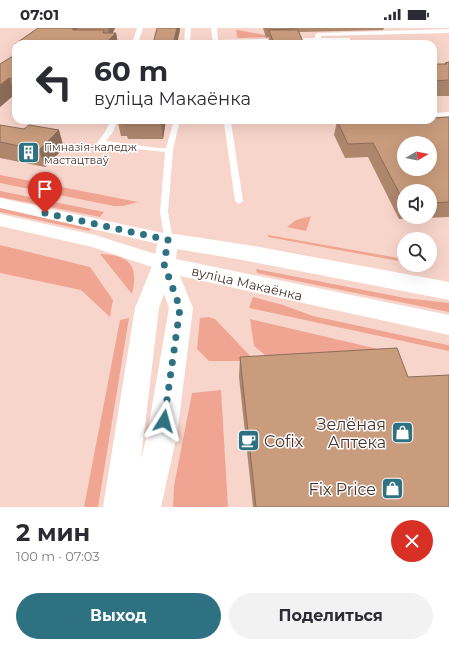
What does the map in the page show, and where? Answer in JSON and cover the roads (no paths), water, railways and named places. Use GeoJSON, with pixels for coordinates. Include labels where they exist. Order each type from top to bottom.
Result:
{"type":"FeatureCollection","features":[{"type":"Feature","properties":{"kind":"street","name":"вуліца Макаёнка"},"geometry":{"type":"LineString","coordinates":[[0,203],[166,252],[242,282],[443,328]]}},
{"type":"Feature","properties":{"kind":"street","name":"вуліца Макаёнка"},"geometry":{"type":"LineString","coordinates":[[0,220],[95,241],[166,252],[248,253],[449,290]]}},
{"type":"Feature","properties":{"kind":"street"},"geometry":{"type":"LineString","coordinates":[[120,507],[147,308],[166,252]]}},
{"type":"Feature","properties":{"kind":"street"},"geometry":{"type":"LineString","coordinates":[[145,507],[162,435],[180,308],[166,252]]}},
{"type":"Feature","properties":{"kind":"lane"},"geometry":{"type":"LineString","coordinates":[[136,40],[140,28]]}},
{"type":"Feature","properties":{"kind":"lane"},"geometry":{"type":"LineString","coordinates":[[187,40],[188,28]]}},
{"type":"Feature","properties":{"kind":"lane"},"geometry":{"type":"LineString","coordinates":[[214,28],[215,40]]}},
{"type":"Feature","properties":{"kind":"lane"},"geometry":{"type":"LineString","coordinates":[[438,31],[447,37]]}},
{"type":"Feature","properties":{"kind":"lane"},"geometry":{"type":"LineString","coordinates":[[319,40],[318,35],[449,31]]}},
{"type":"Feature","properties":{"kind":"lane"},"geometry":{"type":"LineString","coordinates":[[389,40],[447,37]]}},
{"type":"Feature","properties":{"kind":"lane"},"geometry":{"type":"LineString","coordinates":[[437,115],[449,114]]}},
{"type":"Feature","properties":{"kind":"lane"},"geometry":{"type":"LineString","coordinates":[[112,124],[109,132],[101,143],[169,150]]}},
{"type":"Feature","properties":{"kind":"lane"},"geometry":{"type":"LineString","coordinates":[[166,252],[164,212],[169,150],[175,124]]}},
{"type":"Feature","properties":{"kind":"lane"},"geometry":{"type":"LineString","coordinates":[[228,124],[239,201]]}},
{"type":"Feature","properties":{"kind":"place","name":"Гімназія-каледж мастацтваў"},"geometry":{"type":"Point","coordinates":[29,153]}},
{"type":"Feature","properties":{"kind":"place","name":"Зелёная Аптека"},"geometry":{"type":"Point","coordinates":[402,433]}},
{"type":"Feature","properties":{"kind":"place","name":"Cofix"},"geometry":{"type":"Point","coordinates":[249,441]}},
{"type":"Feature","properties":{"kind":"place","name":"Fix Price"},"geometry":{"type":"Point","coordinates":[392,489]}}]}
